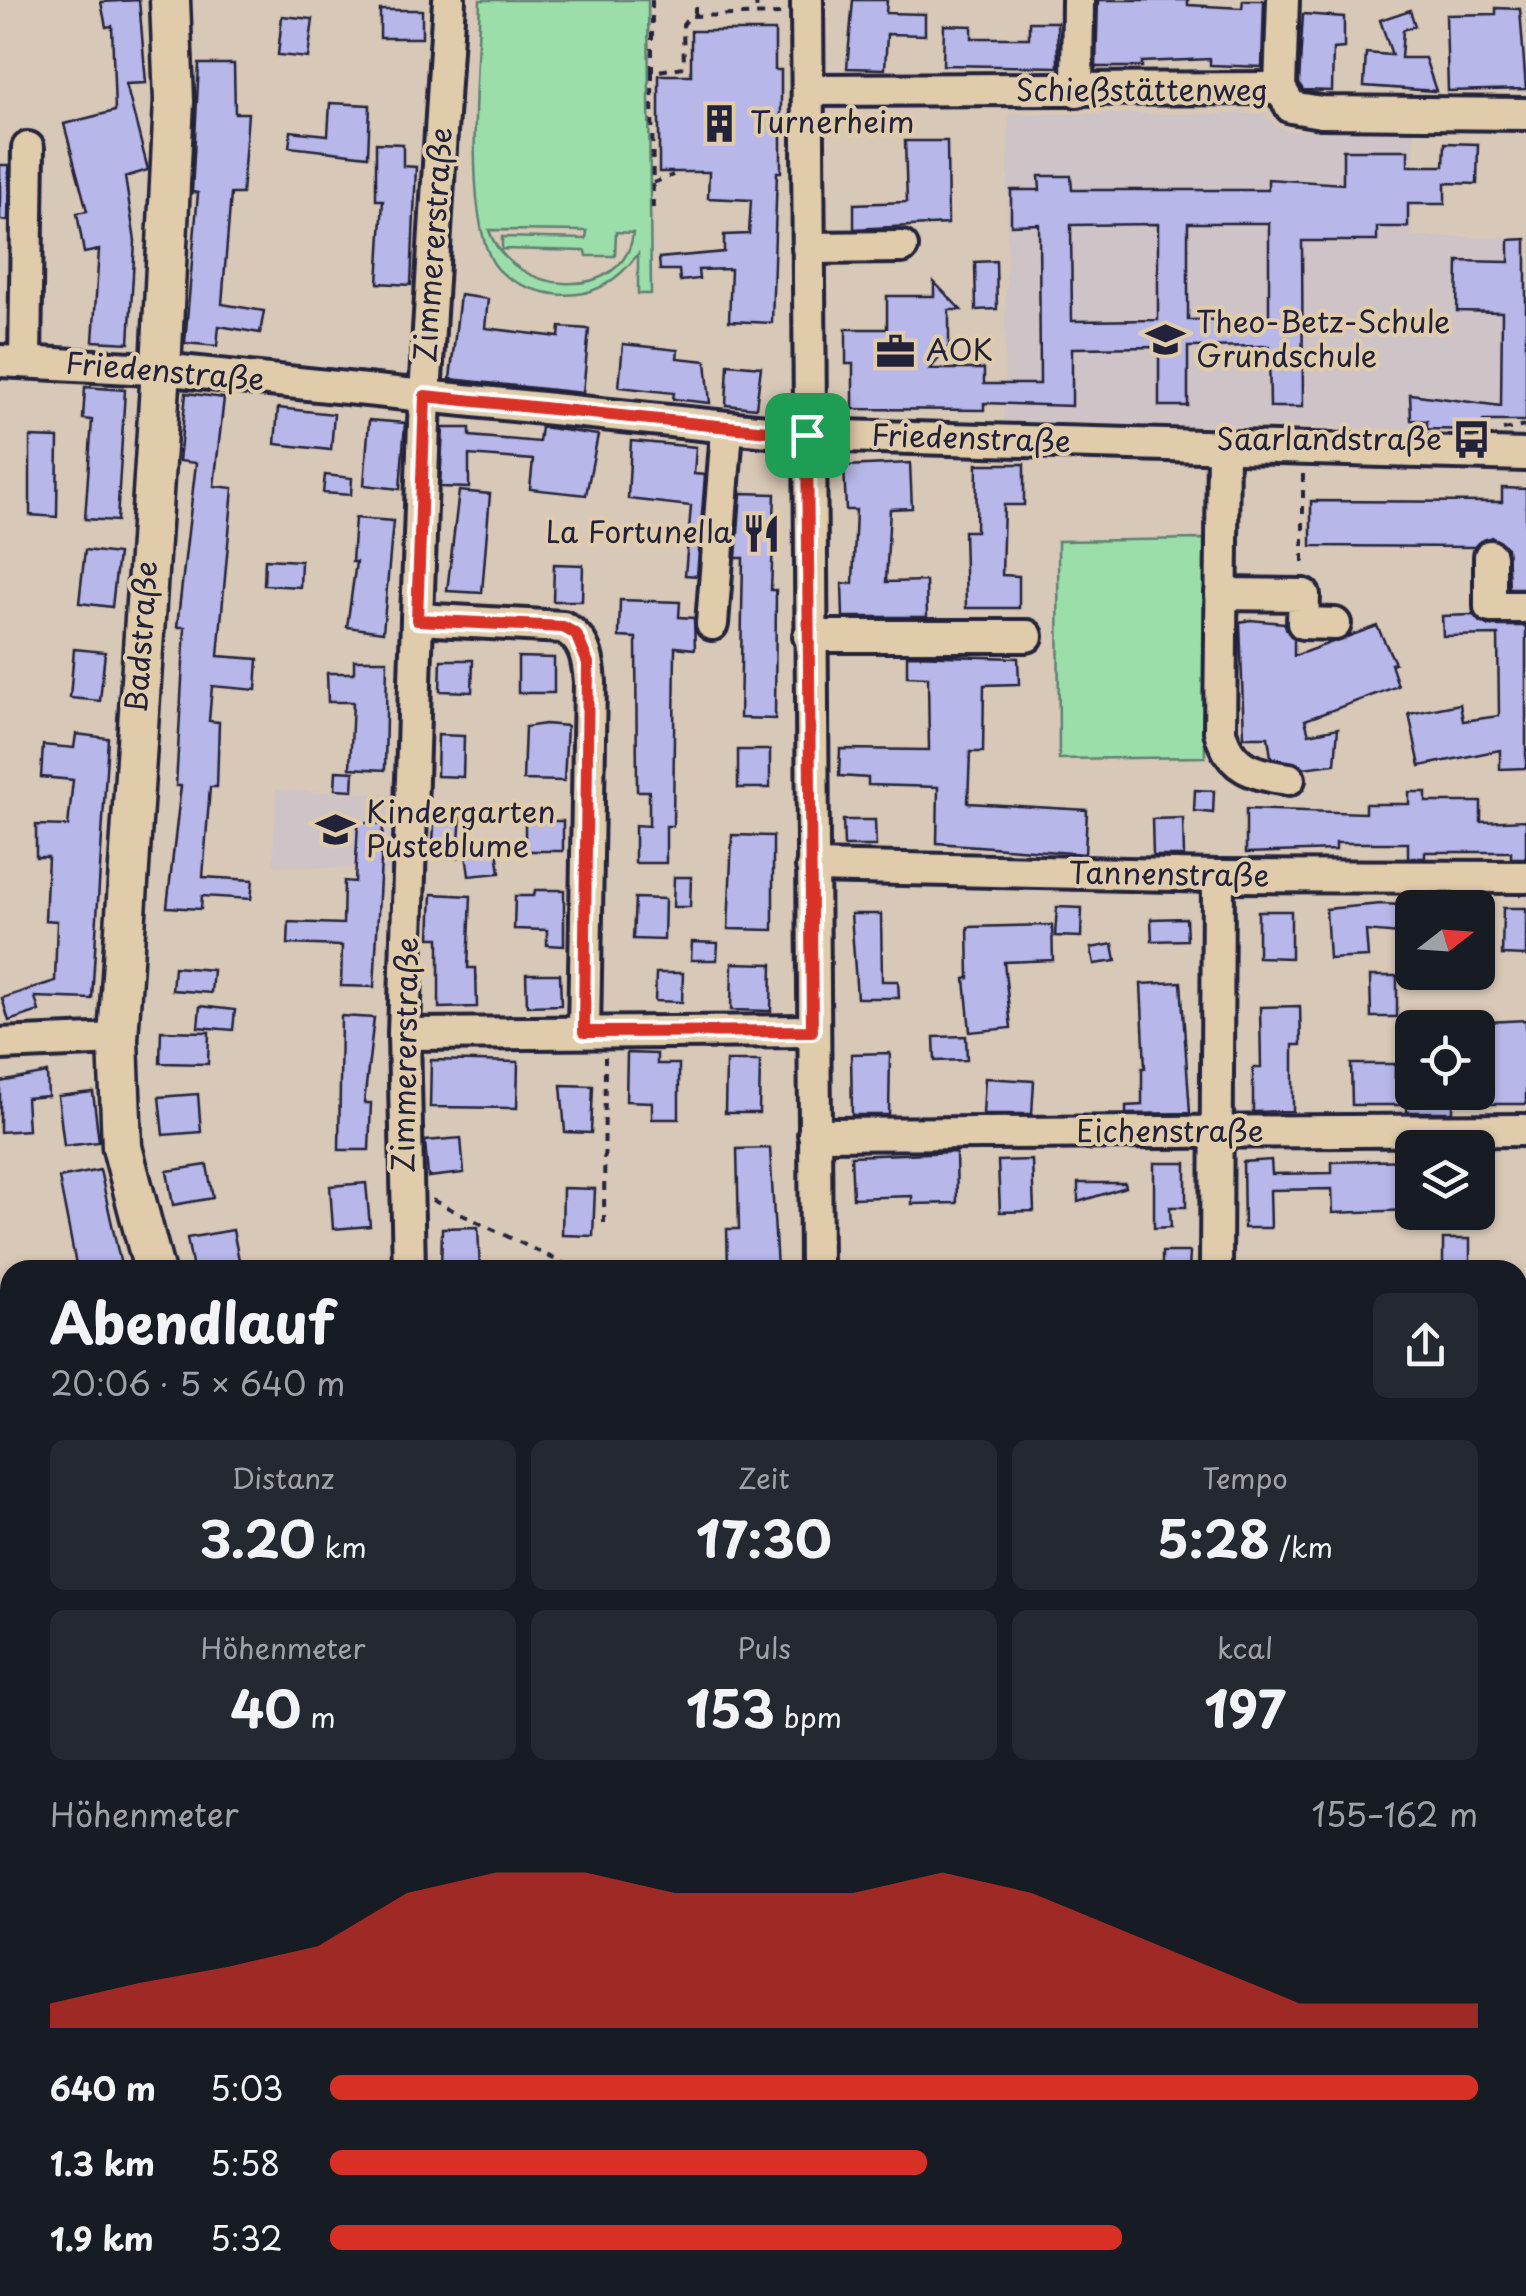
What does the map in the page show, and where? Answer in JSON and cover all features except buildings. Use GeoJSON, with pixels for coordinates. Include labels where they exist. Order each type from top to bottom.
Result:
{"type":"FeatureCollection","features":[{"type":"Feature","properties":{"kind":"main road","name":"Badstraße"},"geometry":{"type":"LineString","coordinates":[[151,1260],[136,1216],[122,1147],[118,1039],[161,369],[174,101],[170,0]]}},
{"type":"Feature","properties":{"kind":"street","name":"Zimmererstraße"},"geometry":{"type":"LineString","coordinates":[[408,1260],[404,1034],[417,620],[425,396],[449,0]]}},
{"type":"Feature","properties":{"kind":"street"},"geometry":{"type":"LineString","coordinates":[[1077,91],[1078,0]]}},
{"type":"Feature","properties":{"kind":"street"},"geometry":{"type":"LineString","coordinates":[[1280,88],[1283,0]]}},
{"type":"Feature","properties":{"kind":"street"},"geometry":{"type":"LineString","coordinates":[[798,7],[808,90],[807,435],[816,1260]]}},
{"type":"Feature","properties":{"kind":"street","name":"Schießstättenweg"},"geometry":{"type":"LineString","coordinates":[[808,90],[1280,88],[1291,106],[1308,112],[1526,114]]}},
{"type":"Feature","properties":{"kind":"street"},"geometry":{"type":"LineString","coordinates":[[13,361],[28,148]]}},
{"type":"Feature","properties":{"kind":"street"},"geometry":{"type":"LineString","coordinates":[[808,248],[902,248]]}},
{"type":"Feature","properties":{"kind":"street","name":"Friedenstraße"},"geometry":{"type":"LineString","coordinates":[[13,361],[161,369],[726,430],[807,435],[1526,454]]}},
{"type":"Feature","properties":{"kind":"street"},"geometry":{"type":"LineString","coordinates":[[712,624],[726,430]]}},
{"type":"Feature","properties":{"kind":"street"},"geometry":{"type":"LineString","coordinates":[[1223,447],[1224,746],[1243,768],[1289,779]]}},
{"type":"Feature","properties":{"kind":"street"},"geometry":{"type":"LineString","coordinates":[[1490,556],[1490,607],[1526,608]]}},
{"type":"Feature","properties":{"kind":"street"},"geometry":{"type":"LineString","coordinates":[[1221,594],[1304,595],[1303,623],[1335,624]]}},
{"type":"Feature","properties":{"kind":"street"},"geometry":{"type":"LineString","coordinates":[[417,620],[563,627],[576,634],[584,647],[590,682],[595,1032]]}},
{"type":"Feature","properties":{"kind":"street"},"geometry":{"type":"LineString","coordinates":[[810,636],[1028,636]]}},
{"type":"Feature","properties":{"kind":"street","name":"Tannenstraße"},"geometry":{"type":"LineString","coordinates":[[812,867],[1218,876],[1526,876]]}},
{"type":"Feature","properties":{"kind":"street"},"geometry":{"type":"LineString","coordinates":[[1216,1260],[1218,876]]}},
{"type":"Feature","properties":{"kind":"street"},"geometry":{"type":"LineString","coordinates":[[404,1034],[812,1031]]}},
{"type":"Feature","properties":{"kind":"street"},"geometry":{"type":"LineString","coordinates":[[0,1044],[118,1039]]}},
{"type":"Feature","properties":{"kind":"street","name":"Eichenstraße"},"geometry":{"type":"LineString","coordinates":[[814,1134],[1526,1130]]}},
{"type":"Feature","properties":{"kind":"path"},"geometry":{"type":"LineString","coordinates":[[652,0],[654,216]]}},
{"type":"Feature","properties":{"kind":"path"},"geometry":{"type":"LineString","coordinates":[[695,0],[695,15]]}},
{"type":"Feature","properties":{"kind":"path"},"geometry":{"type":"LineString","coordinates":[[756,0],[757,14]]}},
{"type":"Feature","properties":{"kind":"path"},"geometry":{"type":"LineString","coordinates":[[652,72],[682,70],[683,25],[695,15],[757,14],[798,7]]}},
{"type":"Feature","properties":{"kind":"path"},"geometry":{"type":"LineString","coordinates":[[653,183],[673,175]]}},
{"type":"Feature","properties":{"kind":"path"},"geometry":{"type":"LineString","coordinates":[[1302,449],[1304,595]]}},
{"type":"Feature","properties":{"kind":"path"},"geometry":{"type":"LineString","coordinates":[[1293,500],[1303,500]]}},
{"type":"Feature","properties":{"kind":"path"},"geometry":{"type":"LineString","coordinates":[[1294,552],[1304,552]]}},
{"type":"Feature","properties":{"kind":"path"},"geometry":{"type":"LineString","coordinates":[[595,1032],[604,1223]]}},
{"type":"Feature","properties":{"kind":"path"},"geometry":{"type":"LineString","coordinates":[[404,1188],[556,1260]]}},
{"type":"Feature","properties":{"kind":"shaded area","name":"Theo-Betz-Schule Grundschule"},"geometry":{"type":"Polygon","coordinates":[[[1009,114],[1264,114],[1283,131],[1414,131],[1411,237],[1526,237],[1526,302],[1502,303],[1500,421],[1481,430],[1004,423],[1009,114]]]}},
{"type":"Feature","properties":{"kind":"shaded area","name":"Kindergarten Pusteblume"},"geometry":{"type":"Polygon","coordinates":[[[276,790],[400,795],[396,871],[273,865],[276,790]]]}},
{"type":"Feature","properties":{"kind":"green space"},"geometry":{"type":"Polygon","coordinates":[[[480,0],[648,0],[651,294],[638,294],[638,254],[602,286],[567,295],[521,285],[494,264],[484,241],[475,175],[480,0]],[[489,230],[501,252],[520,269],[542,279],[566,283],[590,281],[610,272],[625,256],[633,233],[616,232],[615,256],[587,256],[586,251],[502,249],[502,237],[586,239],[587,231],[489,230]]]}},
{"type":"Feature","properties":{"kind":"green space"},"geometry":{"type":"Polygon","coordinates":[[[1204,539],[1205,757],[1059,759],[1058,541],[1204,539]]]}},
{"type":"Feature","properties":{"kind":"place","name":"Turnerheim"},"geometry":{"type":"Point","coordinates":[720,123]}},
{"type":"Feature","properties":{"kind":"place","name":"Theo-Betz-Schule Grundschule"},"geometry":{"type":"Point","coordinates":[1166,340]}},
{"type":"Feature","properties":{"kind":"place","name":"AOK"},"geometry":{"type":"Point","coordinates":[896,351]}},
{"type":"Feature","properties":{"kind":"place","name":"Saarlandstraße"},"geometry":{"type":"Point","coordinates":[1472,440]}},
{"type":"Feature","properties":{"kind":"place","name":"La Fortunella"},"geometry":{"type":"Point","coordinates":[762,533]}},
{"type":"Feature","properties":{"kind":"place","name":"Kindergarten Pusteblume"},"geometry":{"type":"Point","coordinates":[336,830]}},
{"type":"Feature","properties":{"kind":"route"},"geometry":{"type":"LineString","coordinates":[[425,396],[726,430],[807,435],[812,1031],[584,1032],[588,663],[576,634],[563,627],[417,620],[425,396]]}}]}
